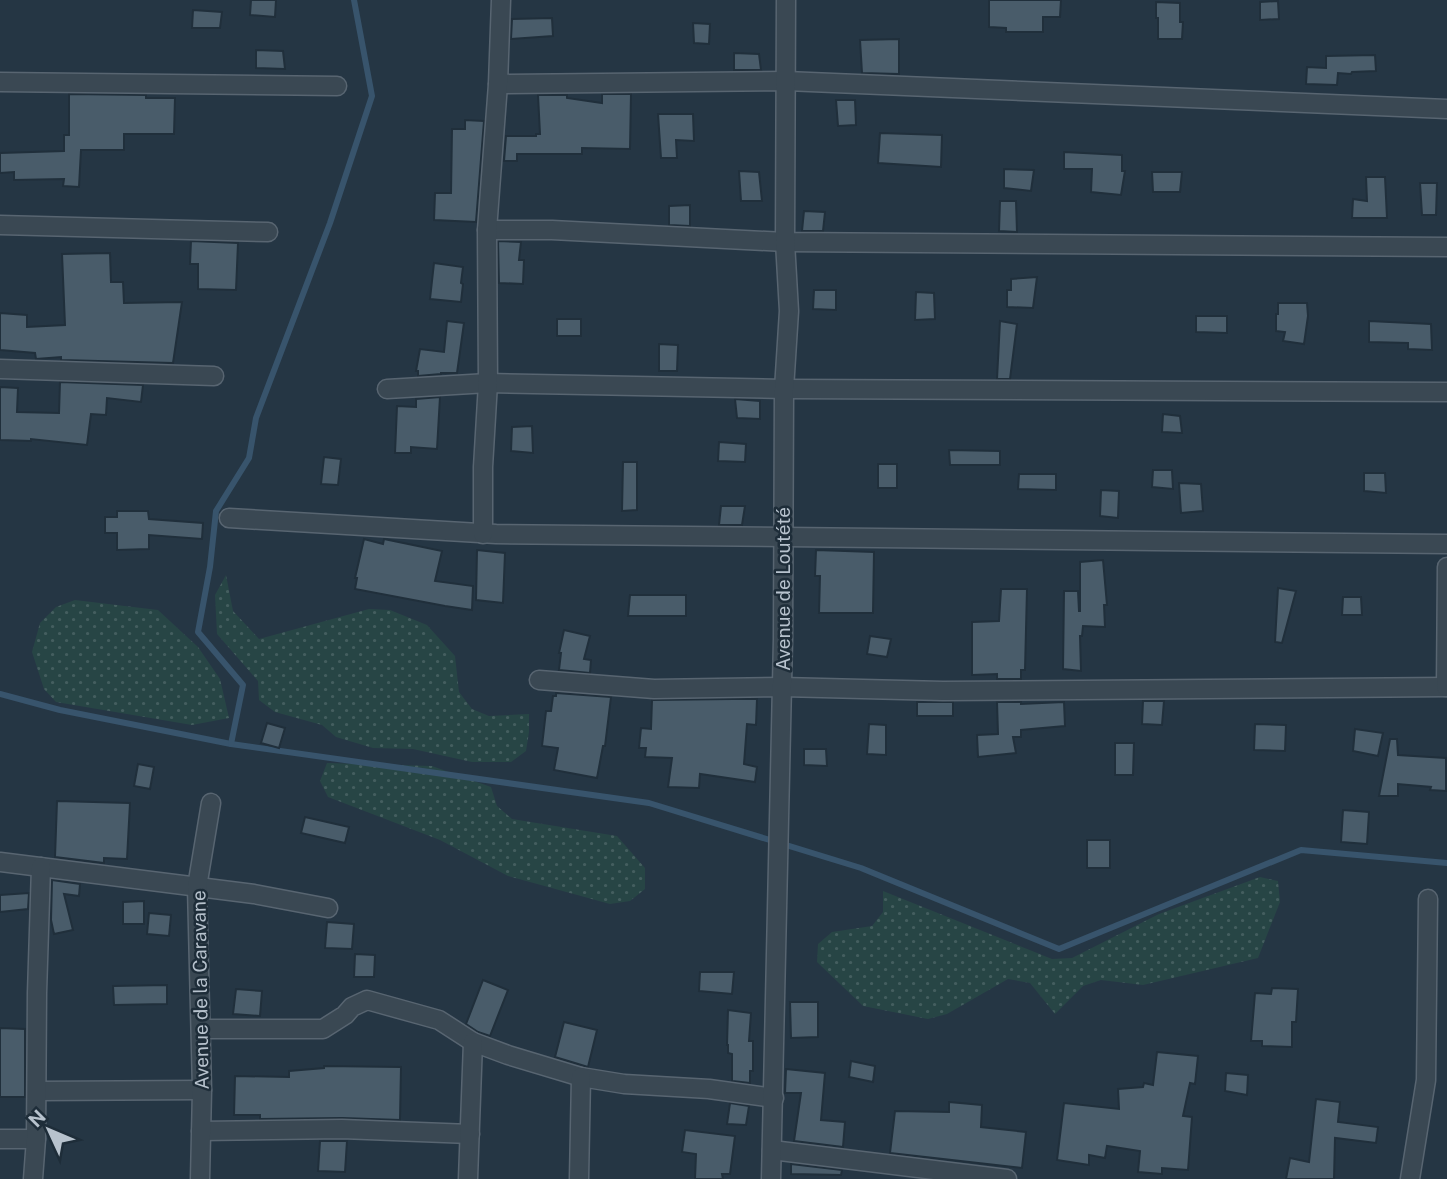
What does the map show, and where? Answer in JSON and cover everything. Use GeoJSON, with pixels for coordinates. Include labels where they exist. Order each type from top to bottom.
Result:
{"type":"FeatureCollection","features":[{"type":"Feature","properties":{"kind":"street"},"geometry":{"type":"LineString","coordinates":[[483,534],[483,467],[488,383],[487,230],[498,85],[501,0]]}},
{"type":"Feature","properties":{"kind":"street","name":"Avenue de Loutété"},"geometry":{"type":"LineString","coordinates":[[771,1179],[782,687],[784,389],[789,311],[785,242],[786,0]]}},
{"type":"Feature","properties":{"kind":"street"},"geometry":{"type":"LineString","coordinates":[[498,85],[786,81],[1447,109]]}},
{"type":"Feature","properties":{"kind":"street"},"geometry":{"type":"LineString","coordinates":[[0,82],[337,86]]}},
{"type":"Feature","properties":{"kind":"street"},"geometry":{"type":"LineString","coordinates":[[0,225],[268,232]]}},
{"type":"Feature","properties":{"kind":"street"},"geometry":{"type":"LineString","coordinates":[[487,230],[552,230],[785,242],[1447,247]]}},
{"type":"Feature","properties":{"kind":"street"},"geometry":{"type":"LineString","coordinates":[[0,369],[214,376]]}},
{"type":"Feature","properties":{"kind":"street"},"geometry":{"type":"LineString","coordinates":[[387,389],[488,383],[784,389],[1447,392]]}},
{"type":"Feature","properties":{"kind":"street"},"geometry":{"type":"LineString","coordinates":[[229,518],[483,534],[1447,544]]}},
{"type":"Feature","properties":{"kind":"street"},"geometry":{"type":"LineString","coordinates":[[539,680],[654,689],[782,687],[943,691],[1446,687],[1447,567]]}},
{"type":"Feature","properties":{"kind":"street","name":"Avenue de la Caravane"},"geometry":{"type":"LineString","coordinates":[[200,1179],[202,1090],[197,887],[211,803]]}},
{"type":"Feature","properties":{"kind":"street"},"geometry":{"type":"LineString","coordinates":[[0,863],[254,894],[328,908]]}},
{"type":"Feature","properties":{"kind":"street"},"geometry":{"type":"LineString","coordinates":[[33,1179],[41,867]]}},
{"type":"Feature","properties":{"kind":"street"},"geometry":{"type":"LineString","coordinates":[[1410,1179],[1426,1080],[1428,899]]}},
{"type":"Feature","properties":{"kind":"street"},"geometry":{"type":"LineString","coordinates":[[201,1029],[323,1029],[345,1015],[352,1007],[367,1000],[439,1020],[473,1042],[581,1077],[624,1084],[709,1089],[774,1098]]}},
{"type":"Feature","properties":{"kind":"street"},"geometry":{"type":"LineString","coordinates":[[468,1179],[473,1042]]}},
{"type":"Feature","properties":{"kind":"street"},"geometry":{"type":"LineString","coordinates":[[579,1179],[581,1077]]}},
{"type":"Feature","properties":{"kind":"street"},"geometry":{"type":"LineString","coordinates":[[37,1091],[202,1090]]}},
{"type":"Feature","properties":{"kind":"street"},"geometry":{"type":"LineString","coordinates":[[201,1131],[342,1129],[471,1134]]}},
{"type":"Feature","properties":{"kind":"street"},"geometry":{"type":"LineString","coordinates":[[0,1139],[36,1139]]}},
{"type":"Feature","properties":{"kind":"street"},"geometry":{"type":"LineString","coordinates":[[772,1150],[1007,1179]]}},
{"type":"Feature","properties":{"kind":"green space"},"geometry":{"type":"Polygon","coordinates":[[[226,575],[233,611],[259,639],[369,609],[390,610],[427,625],[455,656],[459,692],[472,709],[489,716],[529,714],[526,751],[511,762],[472,762],[413,749],[373,748],[336,737],[322,725],[275,712],[259,700],[258,681],[217,634],[215,595],[226,575]]]}},
{"type":"Feature","properties":{"kind":"green space"},"geometry":{"type":"Polygon","coordinates":[[[75,600],[158,610],[198,647],[220,679],[229,718],[192,725],[56,702],[44,689],[32,652],[40,623],[56,607],[75,600]]]}},
{"type":"Feature","properties":{"kind":"green space"},"geometry":{"type":"Polygon","coordinates":[[[327,763],[432,766],[491,787],[497,806],[512,819],[617,836],[645,868],[645,889],[630,901],[610,904],[508,876],[440,840],[328,797],[320,781],[327,763]]]}},
{"type":"Feature","properties":{"kind":"green space"},"geometry":{"type":"Polygon","coordinates":[[[1260,877],[1278,881],[1280,902],[1258,958],[1143,985],[1101,980],[1083,986],[1055,1014],[1030,983],[1008,979],[947,1014],[928,1019],[863,1006],[817,962],[818,944],[832,932],[872,926],[883,912],[883,891],[1052,959],[1072,958],[1159,914],[1260,877]]]}},
{"type":"Feature","properties":{"kind":"building"},"geometry":{"type":"Polygon","coordinates":[[[251,0],[276,0],[275,17],[250,15],[251,0]]]}},
{"type":"Feature","properties":{"kind":"building"},"geometry":{"type":"Polygon","coordinates":[[[989,0],[1061,0],[1060,17],[1043,17],[1043,32],[1006,32],[1006,28],[989,27],[989,0]]]}},
{"type":"Feature","properties":{"kind":"building"},"geometry":{"type":"Polygon","coordinates":[[[1278,1],[1279,19],[1260,20],[1260,2],[1278,1]]]}},
{"type":"Feature","properties":{"kind":"building"},"geometry":{"type":"Polygon","coordinates":[[[1156,2],[1180,3],[1182,39],[1158,39],[1156,2]]]}},
{"type":"Feature","properties":{"kind":"building"},"geometry":{"type":"Polygon","coordinates":[[[193,10],[222,12],[220,28],[192,28],[193,10]]]}},
{"type":"Feature","properties":{"kind":"building"},"geometry":{"type":"Polygon","coordinates":[[[552,18],[553,36],[511,39],[512,19],[552,18]]]}},
{"type":"Feature","properties":{"kind":"building"},"geometry":{"type":"Polygon","coordinates":[[[693,23],[710,24],[709,44],[694,43],[693,23]]]}},
{"type":"Feature","properties":{"kind":"building"},"geometry":{"type":"Polygon","coordinates":[[[899,39],[899,74],[862,73],[860,40],[899,39]]]}},
{"type":"Feature","properties":{"kind":"building"},"geometry":{"type":"Polygon","coordinates":[[[256,50],[283,51],[285,69],[256,68],[256,50]]]}},
{"type":"Feature","properties":{"kind":"building"},"geometry":{"type":"Polygon","coordinates":[[[734,53],[759,54],[761,70],[734,70],[734,53]]]}},
{"type":"Feature","properties":{"kind":"building"},"geometry":{"type":"Polygon","coordinates":[[[1375,55],[1376,71],[1338,73],[1337,85],[1306,84],[1307,67],[1326,68],[1326,56],[1375,55]]]}},
{"type":"Feature","properties":{"kind":"building"},"geometry":{"type":"Polygon","coordinates":[[[69,94],[175,98],[174,134],[124,134],[124,150],[81,150],[79,187],[63,186],[64,179],[14,180],[14,172],[0,173],[0,153],[64,151],[64,135],[69,135],[69,94]]]}},
{"type":"Feature","properties":{"kind":"building"},"geometry":{"type":"Polygon","coordinates":[[[602,94],[631,94],[630,149],[582,148],[582,154],[517,154],[517,161],[504,161],[506,136],[540,134],[538,95],[567,95],[567,98],[602,103],[602,94]]]}},
{"type":"Feature","properties":{"kind":"building"},"geometry":{"type":"Polygon","coordinates":[[[836,100],[855,100],[856,125],[838,126],[836,100]]]}},
{"type":"Feature","properties":{"kind":"building"},"geometry":{"type":"Polygon","coordinates":[[[658,114],[693,114],[694,141],[676,140],[677,158],[661,158],[658,114]]]}},
{"type":"Feature","properties":{"kind":"building"},"geometry":{"type":"Polygon","coordinates":[[[465,120],[484,121],[476,222],[434,220],[435,193],[451,193],[452,129],[465,129],[465,120]]]}},
{"type":"Feature","properties":{"kind":"building"},"geometry":{"type":"Polygon","coordinates":[[[880,133],[942,135],[941,167],[878,163],[880,133]]]}},
{"type":"Feature","properties":{"kind":"building"},"geometry":{"type":"Polygon","coordinates":[[[1064,152],[1122,155],[1122,171],[1125,171],[1121,195],[1091,192],[1092,169],[1064,169],[1064,152]]]}},
{"type":"Feature","properties":{"kind":"building"},"geometry":{"type":"Polygon","coordinates":[[[1004,169],[1034,170],[1031,191],[1004,188],[1004,169]]]}},
{"type":"Feature","properties":{"kind":"building"},"geometry":{"type":"Polygon","coordinates":[[[739,171],[759,172],[762,201],[741,201],[739,171]]]}},
{"type":"Feature","properties":{"kind":"building"},"geometry":{"type":"Polygon","coordinates":[[[1152,172],[1182,172],[1180,192],[1153,192],[1152,172]]]}},
{"type":"Feature","properties":{"kind":"building"},"geometry":{"type":"Polygon","coordinates":[[[1366,177],[1385,177],[1387,218],[1352,218],[1353,199],[1367,201],[1366,177]]]}},
{"type":"Feature","properties":{"kind":"building"},"geometry":{"type":"Polygon","coordinates":[[[1420,183],[1437,183],[1436,215],[1422,215],[1420,183]]]}},
{"type":"Feature","properties":{"kind":"building"},"geometry":{"type":"Polygon","coordinates":[[[1000,201],[1016,201],[1017,232],[999,231],[1000,201]]]}},
{"type":"Feature","properties":{"kind":"building"},"geometry":{"type":"Polygon","coordinates":[[[690,205],[690,226],[669,225],[669,206],[690,205]]]}},
{"type":"Feature","properties":{"kind":"building"},"geometry":{"type":"Polygon","coordinates":[[[804,211],[825,212],[823,231],[802,231],[804,211]]]}},
{"type":"Feature","properties":{"kind":"building"},"geometry":{"type":"Polygon","coordinates":[[[191,241],[238,243],[236,290],[198,289],[198,264],[190,264],[191,241]]]}},
{"type":"Feature","properties":{"kind":"building"},"geometry":{"type":"Polygon","coordinates":[[[498,241],[521,242],[519,260],[524,260],[523,284],[499,283],[498,241]]]}},
{"type":"Feature","properties":{"kind":"building"},"geometry":{"type":"Polygon","coordinates":[[[110,253],[111,282],[123,282],[124,303],[182,302],[173,363],[61,360],[61,357],[36,359],[35,353],[0,350],[0,313],[27,315],[27,327],[65,325],[62,254],[110,253]]]}},
{"type":"Feature","properties":{"kind":"building"},"geometry":{"type":"Polygon","coordinates":[[[434,263],[463,267],[461,302],[430,299],[434,263]]]}},
{"type":"Feature","properties":{"kind":"building"},"geometry":{"type":"Polygon","coordinates":[[[1037,277],[1033,308],[1007,307],[1007,290],[1011,290],[1011,279],[1037,277]]]}},
{"type":"Feature","properties":{"kind":"building"},"geometry":{"type":"Polygon","coordinates":[[[814,290],[836,290],[836,310],[813,309],[814,290]]]}},
{"type":"Feature","properties":{"kind":"building"},"geometry":{"type":"Polygon","coordinates":[[[916,292],[934,293],[935,319],[915,320],[916,292]]]}},
{"type":"Feature","properties":{"kind":"building"},"geometry":{"type":"Polygon","coordinates":[[[1278,303],[1307,303],[1304,344],[1283,341],[1285,332],[1276,331],[1278,303]]]}},
{"type":"Feature","properties":{"kind":"building"},"geometry":{"type":"Polygon","coordinates":[[[1196,316],[1227,316],[1227,333],[1196,332],[1196,316]]]}},
{"type":"Feature","properties":{"kind":"building"},"geometry":{"type":"Polygon","coordinates":[[[557,319],[581,319],[581,336],[557,336],[557,319]]]}},
{"type":"Feature","properties":{"kind":"building"},"geometry":{"type":"Polygon","coordinates":[[[447,321],[464,323],[457,373],[418,376],[416,371],[420,349],[444,352],[447,321]]]}},
{"type":"Feature","properties":{"kind":"building"},"geometry":{"type":"Polygon","coordinates":[[[1000,321],[1017,324],[1010,379],[997,379],[1000,321]]]}},
{"type":"Feature","properties":{"kind":"building"},"geometry":{"type":"Polygon","coordinates":[[[1369,321],[1431,324],[1432,350],[1408,349],[1408,343],[1369,342],[1369,321]]]}},
{"type":"Feature","properties":{"kind":"building"},"geometry":{"type":"Polygon","coordinates":[[[659,344],[678,345],[677,371],[659,371],[659,344]]]}},
{"type":"Feature","properties":{"kind":"building"},"geometry":{"type":"Polygon","coordinates":[[[60,382],[143,385],[141,402],[107,398],[106,415],[91,414],[87,445],[31,439],[0,440],[0,387],[18,388],[17,412],[59,413],[60,382]]]}},
{"type":"Feature","properties":{"kind":"building"},"geometry":{"type":"Polygon","coordinates":[[[440,397],[437,449],[411,447],[411,453],[395,453],[397,406],[416,407],[416,399],[440,397]]]}},
{"type":"Feature","properties":{"kind":"building"},"geometry":{"type":"Polygon","coordinates":[[[735,399],[760,401],[760,419],[737,418],[735,399]]]}},
{"type":"Feature","properties":{"kind":"building"},"geometry":{"type":"Polygon","coordinates":[[[1163,414],[1180,416],[1182,433],[1162,432],[1163,414]]]}},
{"type":"Feature","properties":{"kind":"building"},"geometry":{"type":"Polygon","coordinates":[[[532,426],[533,453],[511,451],[512,427],[532,426]]]}},
{"type":"Feature","properties":{"kind":"building"},"geometry":{"type":"Polygon","coordinates":[[[719,442],[746,444],[745,462],[718,461],[719,442]]]}},
{"type":"Feature","properties":{"kind":"building"},"geometry":{"type":"Polygon","coordinates":[[[949,450],[1000,451],[1000,465],[950,465],[949,450]]]}},
{"type":"Feature","properties":{"kind":"building"},"geometry":{"type":"Polygon","coordinates":[[[324,457],[341,459],[338,485],[321,484],[324,457]]]}},
{"type":"Feature","properties":{"kind":"building"},"geometry":{"type":"Polygon","coordinates":[[[623,462],[637,462],[637,510],[622,511],[623,462]]]}},
{"type":"Feature","properties":{"kind":"building"},"geometry":{"type":"Polygon","coordinates":[[[878,464],[897,464],[897,488],[878,488],[878,464]]]}},
{"type":"Feature","properties":{"kind":"building"},"geometry":{"type":"Polygon","coordinates":[[[1153,470],[1172,470],[1173,489],[1152,487],[1153,470]]]}},
{"type":"Feature","properties":{"kind":"building"},"geometry":{"type":"Polygon","coordinates":[[[1364,473],[1385,473],[1386,493],[1364,491],[1364,473]]]}},
{"type":"Feature","properties":{"kind":"building"},"geometry":{"type":"Polygon","coordinates":[[[1019,474],[1056,474],[1056,490],[1018,489],[1019,474]]]}},
{"type":"Feature","properties":{"kind":"building"},"geometry":{"type":"Polygon","coordinates":[[[1179,483],[1201,484],[1203,511],[1181,513],[1179,483]]]}},
{"type":"Feature","properties":{"kind":"building"},"geometry":{"type":"Polygon","coordinates":[[[1101,490],[1119,491],[1118,518],[1100,516],[1101,490]]]}},
{"type":"Feature","properties":{"kind":"building"},"geometry":{"type":"Polygon","coordinates":[[[721,506],[745,506],[742,525],[719,525],[721,506]]]}},
{"type":"Feature","properties":{"kind":"building"},"geometry":{"type":"Polygon","coordinates":[[[117,511],[148,511],[149,519],[203,523],[202,539],[149,535],[149,549],[117,550],[117,533],[105,533],[105,517],[117,517],[117,511]]]}},
{"type":"Feature","properties":{"kind":"building"},"geometry":{"type":"Polygon","coordinates":[[[364,539],[383,544],[384,539],[442,551],[435,581],[473,586],[472,610],[355,589],[364,539]]]}},
{"type":"Feature","properties":{"kind":"building"},"geometry":{"type":"Polygon","coordinates":[[[477,550],[505,553],[503,603],[476,600],[477,550]]]}},
{"type":"Feature","properties":{"kind":"building"},"geometry":{"type":"Polygon","coordinates":[[[816,550],[874,552],[873,613],[819,613],[820,576],[815,576],[816,550]]]}},
{"type":"Feature","properties":{"kind":"building"},"geometry":{"type":"Polygon","coordinates":[[[1103,560],[1107,605],[1104,605],[1105,627],[1083,626],[1080,636],[1081,671],[1063,669],[1064,591],[1078,591],[1080,611],[1080,562],[1103,560]]]}},
{"type":"Feature","properties":{"kind":"building"},"geometry":{"type":"Polygon","coordinates":[[[1278,588],[1296,591],[1282,643],[1275,642],[1278,588]]]}},
{"type":"Feature","properties":{"kind":"building"},"geometry":{"type":"Polygon","coordinates":[[[1001,589],[1027,589],[1025,670],[1021,670],[1021,679],[997,679],[997,674],[972,675],[972,622],[999,621],[1001,589]]]}},
{"type":"Feature","properties":{"kind":"building"},"geometry":{"type":"Polygon","coordinates":[[[630,595],[686,595],[686,616],[628,616],[630,595]]]}},
{"type":"Feature","properties":{"kind":"building"},"geometry":{"type":"Polygon","coordinates":[[[1343,597],[1361,597],[1362,615],[1342,615],[1343,597]]]}},
{"type":"Feature","properties":{"kind":"building"},"geometry":{"type":"Polygon","coordinates":[[[564,630],[590,636],[584,659],[591,660],[590,673],[559,670],[559,653],[564,630]]]}},
{"type":"Feature","properties":{"kind":"building"},"geometry":{"type":"Polygon","coordinates":[[[870,636],[891,639],[887,657],[867,654],[870,636]]]}},
{"type":"Feature","properties":{"kind":"building"},"geometry":{"type":"Polygon","coordinates":[[[556,693],[611,697],[605,746],[597,778],[554,770],[558,748],[542,746],[546,711],[551,711],[556,693]]]}},
{"type":"Feature","properties":{"kind":"building"},"geometry":{"type":"Polygon","coordinates":[[[757,699],[756,725],[747,724],[744,764],[757,767],[755,782],[700,774],[699,788],[668,787],[672,758],[645,757],[646,748],[639,748],[641,728],[651,729],[652,700],[757,699]]]}},
{"type":"Feature","properties":{"kind":"building"},"geometry":{"type":"Polygon","coordinates":[[[1143,701],[1164,701],[1162,725],[1142,724],[1143,701]]]}},
{"type":"Feature","properties":{"kind":"building"},"geometry":{"type":"Polygon","coordinates":[[[917,702],[953,702],[953,716],[917,716],[917,702]]]}},
{"type":"Feature","properties":{"kind":"building"},"geometry":{"type":"Polygon","coordinates":[[[997,702],[1064,702],[1065,726],[1021,730],[1021,737],[1013,737],[1016,753],[978,757],[977,735],[998,734],[997,702]]]}},
{"type":"Feature","properties":{"kind":"building"},"geometry":{"type":"Polygon","coordinates":[[[267,723],[285,728],[279,748],[261,743],[267,723]]]}},
{"type":"Feature","properties":{"kind":"building"},"geometry":{"type":"Polygon","coordinates":[[[869,724],[886,725],[886,755],[867,754],[869,724]]]}},
{"type":"Feature","properties":{"kind":"building"},"geometry":{"type":"Polygon","coordinates":[[[1255,724],[1286,725],[1285,751],[1254,750],[1255,724]]]}},
{"type":"Feature","properties":{"kind":"building"},"geometry":{"type":"Polygon","coordinates":[[[1355,729],[1383,733],[1378,756],[1353,751],[1355,729]]]}},
{"type":"Feature","properties":{"kind":"building"},"geometry":{"type":"Polygon","coordinates":[[[1390,739],[1397,739],[1398,755],[1446,758],[1446,791],[1398,784],[1398,796],[1379,796],[1390,739]]]}},
{"type":"Feature","properties":{"kind":"building"},"geometry":{"type":"Polygon","coordinates":[[[1115,743],[1134,743],[1133,775],[1115,775],[1115,743]]]}},
{"type":"Feature","properties":{"kind":"building"},"geometry":{"type":"Polygon","coordinates":[[[804,749],[826,749],[827,766],[804,765],[804,749]]]}},
{"type":"Feature","properties":{"kind":"building"},"geometry":{"type":"Polygon","coordinates":[[[138,764],[154,767],[150,789],[134,786],[138,764]]]}},
{"type":"Feature","properties":{"kind":"building"},"geometry":{"type":"Polygon","coordinates":[[[57,801],[130,803],[127,859],[104,858],[104,863],[55,857],[57,801]]]}},
{"type":"Feature","properties":{"kind":"building"},"geometry":{"type":"Polygon","coordinates":[[[1343,810],[1369,812],[1367,844],[1341,842],[1343,810]]]}},
{"type":"Feature","properties":{"kind":"building"},"geometry":{"type":"Polygon","coordinates":[[[305,817],[349,827],[345,843],[301,833],[305,817]]]}},
{"type":"Feature","properties":{"kind":"building"},"geometry":{"type":"Polygon","coordinates":[[[1087,840],[1110,840],[1110,868],[1087,868],[1087,840]]]}},
{"type":"Feature","properties":{"kind":"building"},"geometry":{"type":"Polygon","coordinates":[[[52,880],[80,884],[79,896],[64,894],[73,930],[54,934],[51,920],[52,880]]]}},
{"type":"Feature","properties":{"kind":"building"},"geometry":{"type":"Polygon","coordinates":[[[29,893],[28,909],[0,912],[0,895],[29,893]]]}},
{"type":"Feature","properties":{"kind":"building"},"geometry":{"type":"Polygon","coordinates":[[[144,901],[144,924],[123,924],[123,902],[144,901]]]}},
{"type":"Feature","properties":{"kind":"building"},"geometry":{"type":"Polygon","coordinates":[[[149,913],[171,915],[169,936],[147,934],[149,913]]]}},
{"type":"Feature","properties":{"kind":"building"},"geometry":{"type":"Polygon","coordinates":[[[327,922],[354,924],[352,949],[325,948],[327,922]]]}},
{"type":"Feature","properties":{"kind":"building"},"geometry":{"type":"Polygon","coordinates":[[[355,954],[375,955],[374,977],[354,977],[355,954]]]}},
{"type":"Feature","properties":{"kind":"building"},"geometry":{"type":"Polygon","coordinates":[[[700,972],[734,972],[732,994],[699,991],[700,972]]]}},
{"type":"Feature","properties":{"kind":"building"},"geometry":{"type":"Polygon","coordinates":[[[483,980],[508,990],[490,1036],[466,1024],[483,980]]]}},
{"type":"Feature","properties":{"kind":"building"},"geometry":{"type":"Polygon","coordinates":[[[167,985],[167,1004],[114,1005],[113,986],[167,985]]]}},
{"type":"Feature","properties":{"kind":"building"},"geometry":{"type":"Polygon","coordinates":[[[1272,988],[1298,989],[1296,1022],[1292,1022],[1292,1047],[1262,1046],[1262,1041],[1251,1041],[1255,993],[1271,994],[1272,988]]]}},
{"type":"Feature","properties":{"kind":"building"},"geometry":{"type":"Polygon","coordinates":[[[236,989],[262,991],[260,1016],[233,1014],[236,989]]]}},
{"type":"Feature","properties":{"kind":"building"},"geometry":{"type":"Polygon","coordinates":[[[790,1002],[818,1002],[818,1037],[791,1038],[790,1002]]]}},
{"type":"Feature","properties":{"kind":"building"},"geometry":{"type":"Polygon","coordinates":[[[728,1010],[751,1013],[749,1041],[753,1041],[753,1071],[750,1071],[750,1083],[732,1081],[732,1054],[728,1053],[727,1045],[728,1010]]]}},
{"type":"Feature","properties":{"kind":"building"},"geometry":{"type":"Polygon","coordinates":[[[564,1022],[597,1030],[588,1067],[555,1057],[564,1022]]]}},
{"type":"Feature","properties":{"kind":"building"},"geometry":{"type":"Polygon","coordinates":[[[0,1028],[25,1029],[25,1097],[0,1097],[0,1028]]]}},
{"type":"Feature","properties":{"kind":"building"},"geometry":{"type":"Polygon","coordinates":[[[1157,1052],[1198,1056],[1195,1084],[1190,1083],[1183,1116],[1192,1117],[1188,1170],[1162,1168],[1162,1174],[1138,1172],[1140,1151],[1107,1146],[1105,1158],[1089,1155],[1089,1165],[1057,1160],[1064,1103],[1119,1109],[1118,1089],[1143,1087],[1144,1083],[1153,1085],[1157,1052]]]}},
{"type":"Feature","properties":{"kind":"building"},"geometry":{"type":"Polygon","coordinates":[[[851,1061],[875,1066],[873,1082],[849,1077],[851,1061]]]}},
{"type":"Feature","properties":{"kind":"building"},"geometry":{"type":"Polygon","coordinates":[[[324,1066],[401,1067],[400,1120],[260,1119],[260,1115],[234,1115],[235,1076],[289,1077],[289,1071],[324,1066]]]}},
{"type":"Feature","properties":{"kind":"building"},"geometry":{"type":"Polygon","coordinates":[[[786,1069],[825,1073],[821,1120],[845,1122],[843,1147],[794,1141],[801,1093],[785,1093],[786,1069]]]}},
{"type":"Feature","properties":{"kind":"building"},"geometry":{"type":"Polygon","coordinates":[[[1226,1073],[1248,1075],[1247,1095],[1225,1091],[1226,1073]]]}},
{"type":"Feature","properties":{"kind":"building"},"geometry":{"type":"Polygon","coordinates":[[[1316,1099],[1340,1102],[1338,1122],[1378,1127],[1376,1143],[1335,1138],[1334,1179],[1286,1179],[1290,1158],[1309,1162],[1316,1099]]]}},
{"type":"Feature","properties":{"kind":"building"},"geometry":{"type":"Polygon","coordinates":[[[949,1102],[982,1105],[981,1127],[1026,1132],[1022,1168],[890,1153],[895,1111],[949,1112],[949,1102]]]}},
{"type":"Feature","properties":{"kind":"building"},"geometry":{"type":"Polygon","coordinates":[[[730,1103],[749,1106],[746,1125],[727,1124],[730,1103]]]}},
{"type":"Feature","properties":{"kind":"building"},"geometry":{"type":"Polygon","coordinates":[[[685,1130],[735,1136],[730,1174],[722,1174],[723,1179],[695,1179],[696,1154],[682,1152],[685,1130]]]}},
{"type":"Feature","properties":{"kind":"building"},"geometry":{"type":"Polygon","coordinates":[[[320,1141],[347,1141],[345,1172],[318,1171],[320,1141]]]}},
{"type":"Feature","properties":{"kind":"building"},"geometry":{"type":"Polygon","coordinates":[[[791,1164],[842,1170],[841,1175],[791,1174],[791,1164]]]}},
{"type":"Feature","properties":{"kind":"waterway"},"geometry":{"type":"LineString","coordinates":[[231,744],[243,685],[198,632],[210,567],[216,511],[249,458],[256,418],[330,223],[372,96],[354,0]]}},
{"type":"Feature","properties":{"kind":"waterway"},"geometry":{"type":"LineString","coordinates":[[0,694],[60,710],[231,744],[649,803],[861,868],[1059,949],[1301,850],[1447,863]]}}]}
